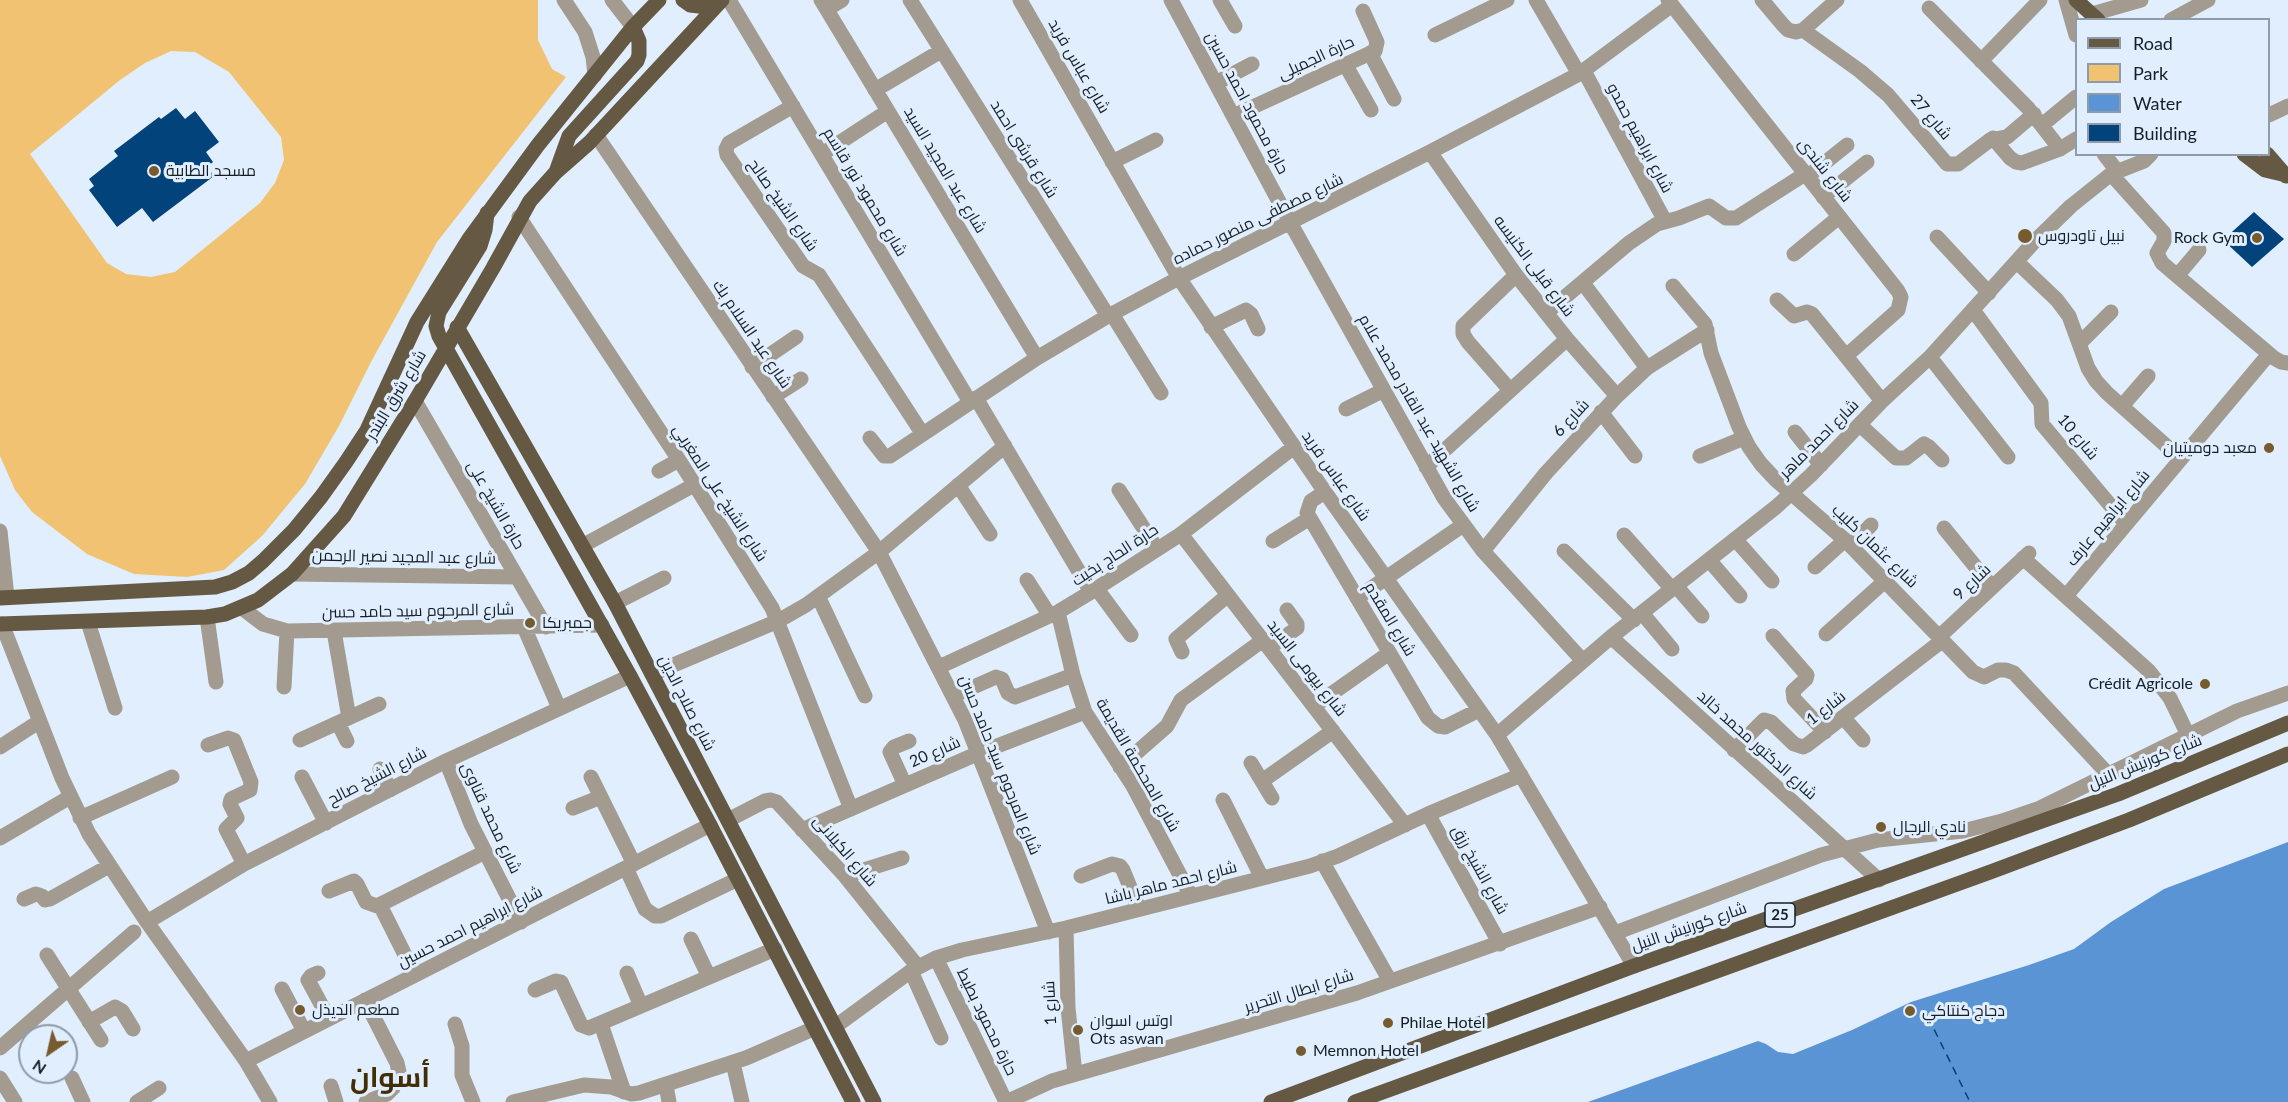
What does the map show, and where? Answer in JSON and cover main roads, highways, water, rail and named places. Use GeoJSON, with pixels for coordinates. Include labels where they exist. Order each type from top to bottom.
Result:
{"type":"FeatureCollection","features":[{"type":"Feature","properties":{"kind":"main road","name":"شارع شرق البندر"},"geometry":{"type":"LineString","coordinates":[[4,598],[196,590],[232,582],[249,573],[294,530],[346,462],[367,430],[421,315],[487,213],[538,145],[633,27],[659,0]]}},
{"type":"Feature","properties":{"kind":"main road"},"geometry":{"type":"LineString","coordinates":[[683,0],[699,6],[716,0]]}},
{"type":"Feature","properties":{"kind":"main road","name":"شارع شرق البندر"},"geometry":{"type":"LineString","coordinates":[[1,624],[207,617],[242,608],[258,600],[292,574],[344,516],[415,401],[530,201],[556,172],[596,135],[722,0]]}},
{"type":"Feature","properties":{"kind":"main road"},"geometry":{"type":"LineString","coordinates":[[2076,0],[2095,17]]}},
{"type":"Feature","properties":{"kind":"main road"},"geometry":{"type":"LineString","coordinates":[[556,172],[569,136],[636,61],[639,55],[639,41],[633,27]]}},
{"type":"Feature","properties":{"kind":"main road"},"geometry":{"type":"LineString","coordinates":[[2247,156],[2265,170],[2285,176]]}},
{"type":"Feature","properties":{"kind":"main road"},"geometry":{"type":"LineString","coordinates":[[2268,156],[2285,176]]}},
{"type":"Feature","properties":{"kind":"main road"},"geometry":{"type":"LineString","coordinates":[[487,213],[480,246],[439,312],[436,326],[445,348],[602,624],[710,825],[853,1102]]}},
{"type":"Feature","properties":{"kind":"main road","name":"شارع صلاح الدين"},"geometry":{"type":"LineString","coordinates":[[457,327],[615,603],[874,1102]]}},
{"type":"Feature","properties":{"kind":"main road","name":"شارع كورنيش النيل"},"geometry":{"type":"LineString","coordinates":[[1271,1102],[1634,966],[2118,794],[2288,723]]}},
{"type":"Feature","properties":{"kind":"main road","name":"25"},"geometry":{"type":"LineString","coordinates":[[1355,1102],[2129,820],[2288,754]]}},
{"type":"Feature","properties":{"kind":"water"},"geometry":{"type":"Polygon","coordinates":[[[2288,842],[2288,1102],[1588,1102],[1758,1041],[1778,1052],[1793,1054],[1852,1030],[1911,1002],[2074,949],[2111,922],[2164,889],[2288,842]]]}},
{"type":"Feature","properties":{"kind":"place","name":"مسجد الطابية"},"geometry":{"type":"Point","coordinates":[154,171]}},
{"type":"Feature","properties":{"kind":"place","name":"نبيل تاودروس"},"geometry":{"type":"Point","coordinates":[2025,236]}},
{"type":"Feature","properties":{"kind":"place","name":"Rock Gym"},"geometry":{"type":"Point","coordinates":[2257,238]}},
{"type":"Feature","properties":{"kind":"place","name":"معبد دوميتيان"},"geometry":{"type":"Point","coordinates":[2269,448]}},
{"type":"Feature","properties":{"kind":"place","name":"جمبريكا"},"geometry":{"type":"Point","coordinates":[530,623]}},
{"type":"Feature","properties":{"kind":"place","name":"Crédit Agricole"},"geometry":{"type":"Point","coordinates":[2205,684]}},
{"type":"Feature","properties":{"kind":"place","name":"نادي الرجال"},"geometry":{"type":"Point","coordinates":[1881,827]}},
{"type":"Feature","properties":{"kind":"place","name":"مطعم الديذل"},"geometry":{"type":"Point","coordinates":[300,1010]}},
{"type":"Feature","properties":{"kind":"place","name":"دجاج كنتاكي"},"geometry":{"type":"Point","coordinates":[1910,1011]}},
{"type":"Feature","properties":{"kind":"place","name":"Philae Hotel"},"geometry":{"type":"Point","coordinates":[1388,1023]}},
{"type":"Feature","properties":{"kind":"place","name":"اوتس اسوان Ots aswan"},"geometry":{"type":"Point","coordinates":[1078,1030]}},
{"type":"Feature","properties":{"kind":"place","name":"Memnon Hotel"},"geometry":{"type":"Point","coordinates":[1301,1051]}},
{"type":"Feature","properties":{"kind":"district","name":"أسوان"},"geometry":{"type":"Point","coordinates":[390,1078]}}]}
